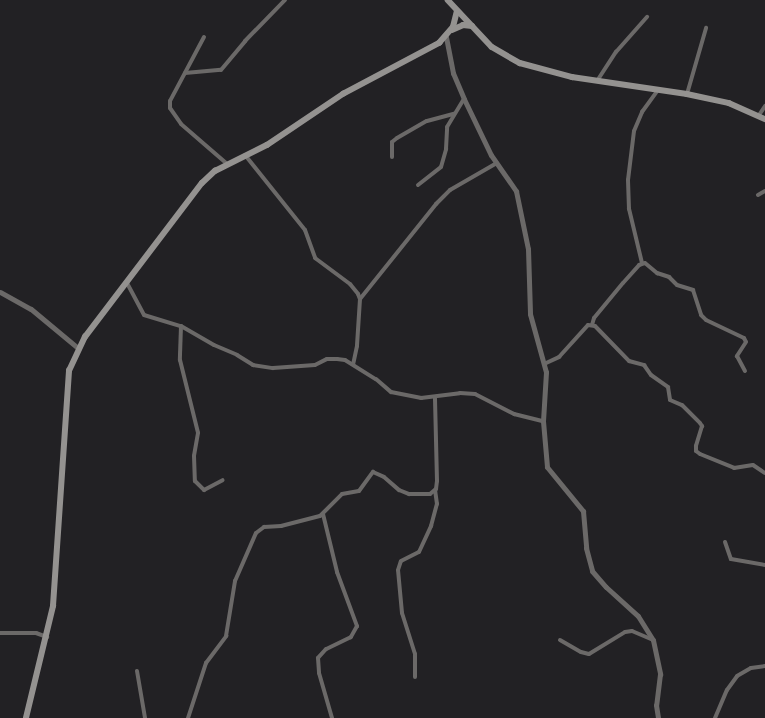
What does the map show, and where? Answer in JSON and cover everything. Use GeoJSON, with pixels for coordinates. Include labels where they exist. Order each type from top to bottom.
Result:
{"type":"FeatureCollection","features":[{"type":"Feature","properties":{"kind":"main road"},"geometry":{"type":"LineString","coordinates":[[448,0],[492,47],[520,63],[558,75],[687,94],[729,103],[759,115],[765,119]]}},
{"type":"Feature","properties":{"kind":"main road"},"geometry":{"type":"LineString","coordinates":[[448,34],[457,17],[457,11]]}},
{"type":"Feature","properties":{"kind":"main road"},"geometry":{"type":"LineString","coordinates":[[26,718],[48,637],[56,580],[59,499],[68,383],[79,349],[202,183],[226,163],[282,137],[342,94],[434,46],[448,34],[463,25],[472,26]]}},
{"type":"Feature","properties":{"kind":"street"},"geometry":{"type":"LineString","coordinates":[[185,73],[221,70],[245,41],[285,0]]}},
{"type":"Feature","properties":{"kind":"street"},"geometry":{"type":"LineString","coordinates":[[597,81],[616,52],[647,17]]}},
{"type":"Feature","properties":{"kind":"street"},"geometry":{"type":"LineString","coordinates":[[687,94],[706,28]]}},
{"type":"Feature","properties":{"kind":"street"},"geometry":{"type":"LineString","coordinates":[[448,34],[453,72],[464,99],[497,163],[516,191],[528,249],[530,314],[544,364],[546,386],[543,421],[547,467],[583,511],[586,548],[592,571],[606,587],[638,616],[653,640],[660,674],[656,705],[658,718]]}},
{"type":"Feature","properties":{"kind":"street"},"geometry":{"type":"LineString","coordinates":[[204,37],[170,101],[170,108],[181,124],[226,163]]}},
{"type":"Feature","properties":{"kind":"street"},"geometry":{"type":"LineString","coordinates":[[642,263],[629,209],[628,180],[634,131],[642,112],[658,90]]}},
{"type":"Feature","properties":{"kind":"street"},"geometry":{"type":"LineString","coordinates":[[418,185],[441,166],[446,149],[446,127],[464,99]]}},
{"type":"Feature","properties":{"kind":"street"},"geometry":{"type":"LineString","coordinates":[[759,115],[765,106]]}},
{"type":"Feature","properties":{"kind":"street"},"geometry":{"type":"LineString","coordinates":[[392,157],[392,142],[397,138],[427,120],[454,114]]}},
{"type":"Feature","properties":{"kind":"street"},"geometry":{"type":"LineString","coordinates":[[245,155],[305,230],[315,258],[350,284],[360,299]]}},
{"type":"Feature","properties":{"kind":"street"},"geometry":{"type":"LineString","coordinates":[[353,365],[357,346],[360,299],[450,190],[497,163]]}},
{"type":"Feature","properties":{"kind":"street"},"geometry":{"type":"LineString","coordinates":[[758,195],[765,190]]}},
{"type":"Feature","properties":{"kind":"street"},"geometry":{"type":"LineString","coordinates":[[544,364],[559,357],[576,335],[592,325],[594,318],[642,263]]}},
{"type":"Feature","properties":{"kind":"street"},"geometry":{"type":"LineString","coordinates":[[642,263],[647,264],[657,273],[668,277],[677,285],[693,290],[703,317],[715,326],[744,338],[746,342],[736,356],[745,370]]}},
{"type":"Feature","properties":{"kind":"street"},"geometry":{"type":"LineString","coordinates":[[127,283],[144,315],[181,326],[261,368],[315,365],[332,359],[345,360],[376,379],[391,392],[421,398],[460,393],[475,394],[514,414],[543,421]]}},
{"type":"Feature","properties":{"kind":"street"},"geometry":{"type":"LineString","coordinates":[[0,292],[31,309],[79,349]]}},
{"type":"Feature","properties":{"kind":"street"},"geometry":{"type":"LineString","coordinates":[[592,325],[629,361],[644,365],[651,375],[668,387],[670,400],[682,405],[700,423],[702,426],[696,451],[734,468],[753,465],[765,473]]}},
{"type":"Feature","properties":{"kind":"street"},"geometry":{"type":"LineString","coordinates":[[181,326],[180,360],[198,433],[194,456],[195,481],[204,490],[223,480]]}},
{"type":"Feature","properties":{"kind":"street"},"geometry":{"type":"LineString","coordinates":[[415,678],[415,654],[402,612],[398,570],[401,561],[419,552],[431,526],[436,504],[435,490],[437,481],[435,397]]}},
{"type":"Feature","properties":{"kind":"street"},"geometry":{"type":"LineString","coordinates":[[188,718],[206,663],[226,636],[235,581],[256,533],[264,527],[281,526],[323,514],[342,494],[359,491],[373,472],[384,477],[399,490],[409,494],[430,494],[435,490]]}},
{"type":"Feature","properties":{"kind":"street"},"geometry":{"type":"LineString","coordinates":[[323,514],[337,572],[357,626],[352,637],[326,649],[318,658],[318,673],[332,718]]}},
{"type":"Feature","properties":{"kind":"street"},"geometry":{"type":"LineString","coordinates":[[725,542],[731,559],[765,565]]}},
{"type":"Feature","properties":{"kind":"street"},"geometry":{"type":"LineString","coordinates":[[560,640],[581,652],[589,654],[625,632],[632,632],[653,640]]}},
{"type":"Feature","properties":{"kind":"street"},"geometry":{"type":"LineString","coordinates":[[0,633],[36,633],[48,637]]}},
{"type":"Feature","properties":{"kind":"street"},"geometry":{"type":"LineString","coordinates":[[715,718],[727,690],[737,676],[751,668],[765,666]]}},
{"type":"Feature","properties":{"kind":"street"},"geometry":{"type":"LineString","coordinates":[[137,671],[145,718]]}}]}
